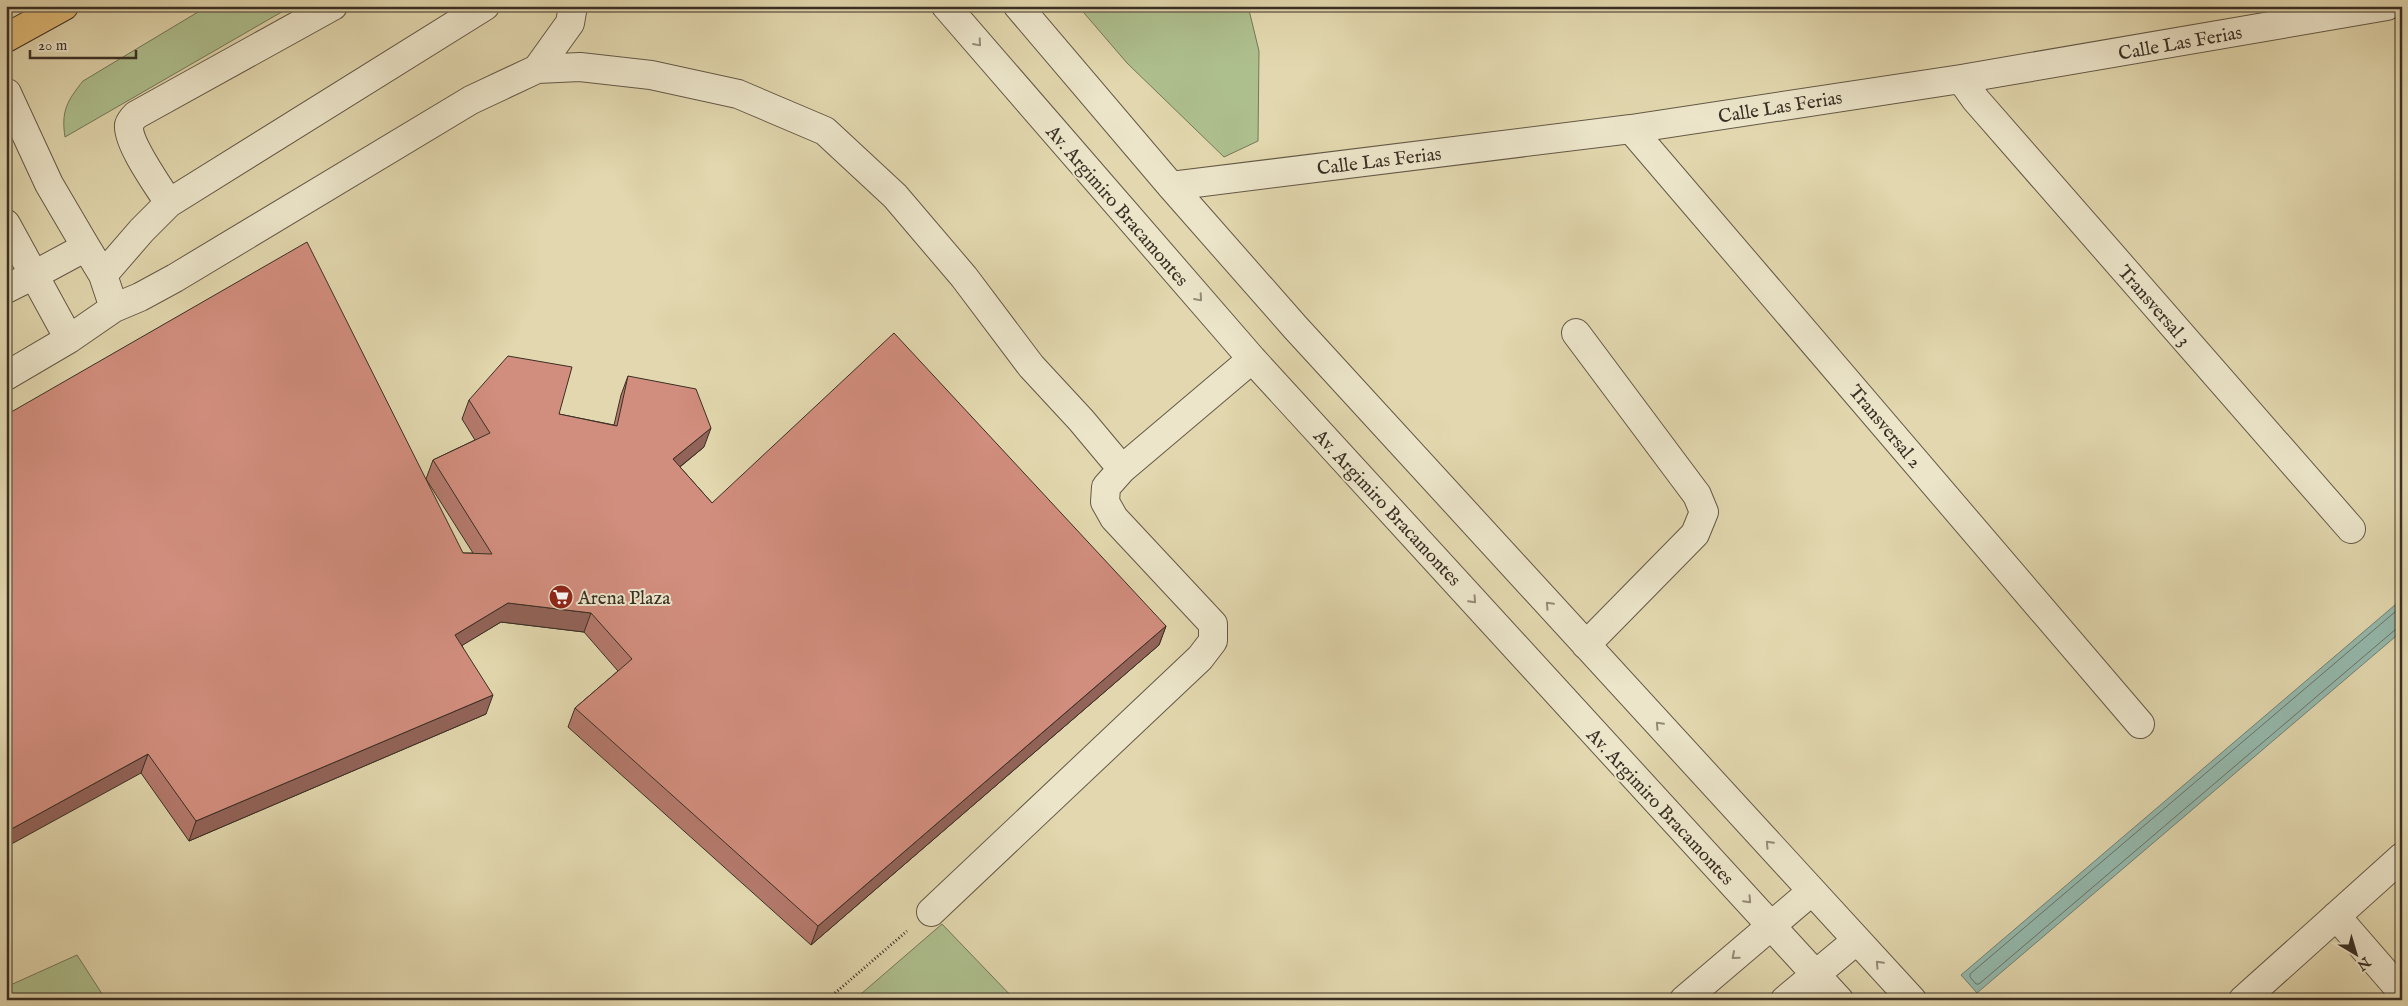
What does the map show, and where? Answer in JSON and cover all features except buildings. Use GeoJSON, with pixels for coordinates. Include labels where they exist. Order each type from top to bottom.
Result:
{"type":"FeatureCollection","features":[{"type":"Feature","properties":{"kind":"main road"},"geometry":{"type":"LineString","coordinates":[[6,38],[64,6]]}},
{"type":"Feature","properties":{"kind":"street"},"geometry":{"type":"LineString","coordinates":[[169,203],[136,149],[129,126],[136,115],[333,6]]}},
{"type":"Feature","properties":{"kind":"street"},"geometry":{"type":"LineString","coordinates":[[103,275],[142,230],[169,203],[485,6]]}},
{"type":"Feature","properties":{"kind":"street"},"geometry":{"type":"LineString","coordinates":[[537,69],[570,23],[573,6]]}},
{"type":"Feature","properties":{"kind":"street","name":"Av. Argimiro Bracamontes"},"geometry":{"type":"LineString","coordinates":[[946,6],[1252,359],[1839,1000]]}},
{"type":"Feature","properties":{"kind":"street"},"geometry":{"type":"LineString","coordinates":[[1018,6],[1170,186],[1295,327],[1912,1000]]}},
{"type":"Feature","properties":{"kind":"street","name":"Calle Las Ferias"},"geometry":{"type":"LineString","coordinates":[[1170,186],[1631,129],[1961,79],[2387,6]]}},
{"type":"Feature","properties":{"kind":"street"},"geometry":{"type":"LineString","coordinates":[[6,376],[69,340],[114,308],[175,278],[471,100],[537,69],[580,67],[651,75],[738,94],[825,132],[895,196],[964,277],[1031,366],[1082,420],[1122,469]]}},
{"type":"Feature","properties":{"kind":"street","name":"Transversal 3"},"geometry":{"type":"LineString","coordinates":[[1961,79],[1983,108],[2351,529]]}},
{"type":"Feature","properties":{"kind":"street"},"geometry":{"type":"LineString","coordinates":[[7,93],[49,184],[103,275],[114,308]]}},
{"type":"Feature","properties":{"kind":"street","name":"Transversal 2"},"geometry":{"type":"LineString","coordinates":[[1631,129],[2140,724]]}},
{"type":"Feature","properties":{"kind":"street"},"geometry":{"type":"LineString","coordinates":[[6,224],[69,340]]}},
{"type":"Feature","properties":{"kind":"street"},"geometry":{"type":"LineString","coordinates":[[6,289],[86,247]]}},
{"type":"Feature","properties":{"kind":"street"},"geometry":{"type":"LineString","coordinates":[[1576,333],[1697,495],[1704,512],[1695,534],[1586,645]]}},
{"type":"Feature","properties":{"kind":"street"},"geometry":{"type":"LineString","coordinates":[[931,912],[1200,658],[1213,641],[1213,624],[1114,518],[1105,502],[1106,487],[1122,469],[1252,359]]}},
{"type":"Feature","properties":{"kind":"street"},"geometry":{"type":"LineString","coordinates":[[2243,1000],[2402,857]]}},
{"type":"Feature","properties":{"kind":"street"},"geometry":{"type":"LineString","coordinates":[[1684,1000],[1812,891]]}},
{"type":"Feature","properties":{"kind":"street"},"geometry":{"type":"LineString","coordinates":[[2336,916],[2402,992]]}},
{"type":"Feature","properties":{"kind":"street"},"geometry":{"type":"LineString","coordinates":[[1785,1000],[1857,940]]}},
{"type":"Feature","properties":{"kind":"path"},"geometry":{"type":"LineString","coordinates":[[826,1000],[931,912]]}},
{"type":"Feature","properties":{"kind":"green space"},"geometry":{"type":"Polygon","coordinates":[[[208,6],[292,6],[65,137],[64,120],[66,107],[83,81],[208,6]]]}},
{"type":"Feature","properties":{"kind":"green space"},"geometry":{"type":"Polygon","coordinates":[[[1078,6],[1248,6],[1259,51],[1258,141],[1224,157],[1127,63],[1078,6]]]}},
{"type":"Feature","properties":{"kind":"green space"},"geometry":{"type":"Polygon","coordinates":[[[942,924],[1015,1000],[854,1000],[942,924]]]}},
{"type":"Feature","properties":{"kind":"green space"},"geometry":{"type":"Polygon","coordinates":[[[77,955],[106,1000],[6,1000],[6,987],[77,955]]]}},
{"type":"Feature","properties":{"kind":"water"},"geometry":{"type":"Polygon","coordinates":[[[2402,599],[2402,631],[1977,993],[1961,975],[2402,599]]]}},
{"type":"Feature","properties":{"kind":"place","name":"Arena Plaza"},"geometry":{"type":"Point","coordinates":[561,597]}}]}
